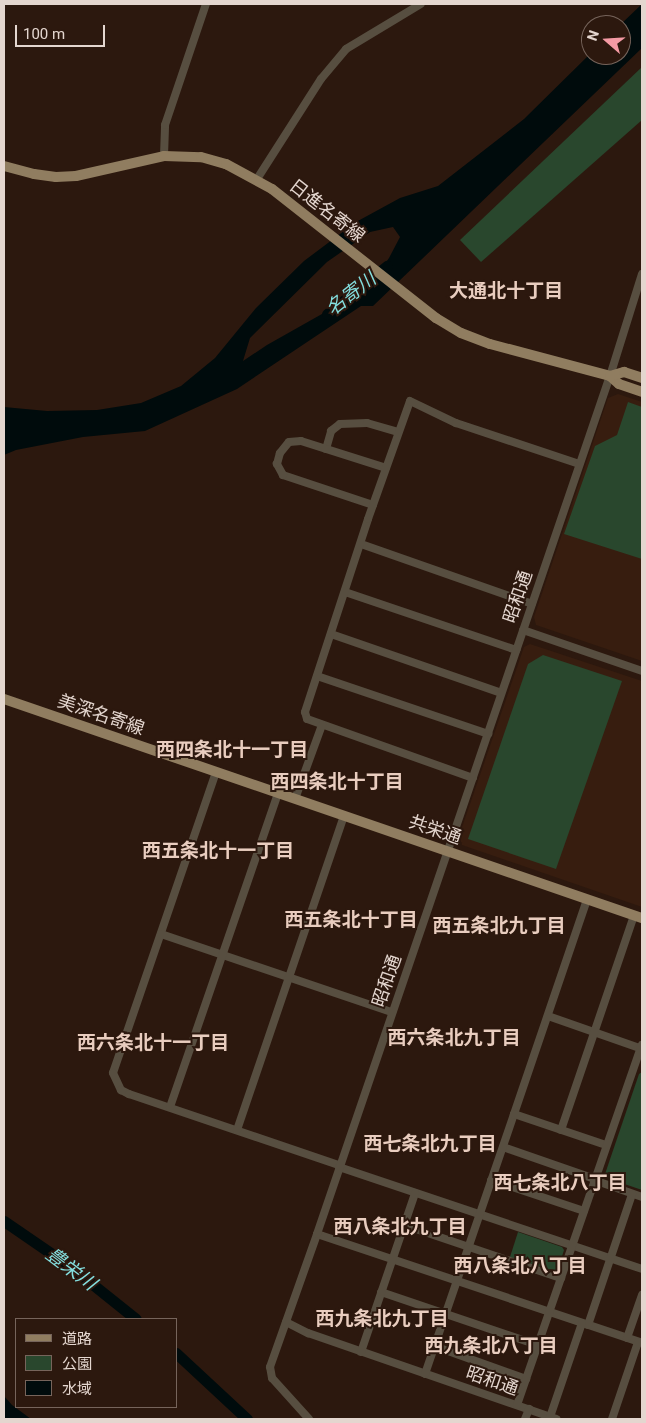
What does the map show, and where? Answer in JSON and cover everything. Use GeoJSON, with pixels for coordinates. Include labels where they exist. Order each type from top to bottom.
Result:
{"type":"FeatureCollection","features":[{"type":"Feature","properties":{"kind":"main road","name":"日進名寄線"},"geometry":{"type":"LineString","coordinates":[[4,166],[34,174],[76,176],[164,156],[186,156],[215,161],[235,168],[257,179],[281,196],[436,318],[474,339],[610,376],[619,384],[642,392]]}},
{"type":"Feature","properties":{"kind":"main road","name":"日進名寄線"},"geometry":{"type":"LineString","coordinates":[[610,376],[624,372],[642,378]]}},
{"type":"Feature","properties":{"kind":"main road","name":"美深名寄線"},"geometry":{"type":"LineString","coordinates":[[4,699],[216,772]]}},
{"type":"Feature","properties":{"kind":"main road","name":"共栄通"},"geometry":{"type":"LineString","coordinates":[[216,772],[638,917]]}},
{"type":"Feature","properties":{"kind":"street"},"geometry":{"type":"LineString","coordinates":[[164,156],[165,125],[206,4]]}},
{"type":"Feature","properties":{"kind":"street"},"geometry":{"type":"LineString","coordinates":[[257,179],[321,79],[346,48],[421,4]]}},
{"type":"Feature","properties":{"kind":"street","name":"昭和通"},"geometry":{"type":"LineString","coordinates":[[554,1418],[361,1352],[308,1333],[286,1322],[610,376],[642,274]]}},
{"type":"Feature","properties":{"kind":"street"},"geometry":{"type":"LineString","coordinates":[[473,778],[322,725],[307,718],[304,712],[398,432],[410,401],[456,423],[579,464]]}},
{"type":"Feature","properties":{"kind":"street"},"geometry":{"type":"LineString","coordinates":[[326,449],[331,431],[340,424],[367,422],[398,432]]}},
{"type":"Feature","properties":{"kind":"street"},"geometry":{"type":"LineString","coordinates":[[374,505],[283,475],[277,464],[280,453],[289,442],[301,441],[386,468]]}},
{"type":"Feature","properties":{"kind":"street"},"geometry":{"type":"LineString","coordinates":[[361,544],[532,604]]}},
{"type":"Feature","properties":{"kind":"street"},"geometry":{"type":"LineString","coordinates":[[345,592],[516,650]]}},
{"type":"Feature","properties":{"kind":"street"},"geometry":{"type":"LineString","coordinates":[[522,630],[642,671]]}},
{"type":"Feature","properties":{"kind":"street"},"geometry":{"type":"LineString","coordinates":[[331,634],[502,693]]}},
{"type":"Feature","properties":{"kind":"street"},"geometry":{"type":"LineString","coordinates":[[317,676],[488,734]]}},
{"type":"Feature","properties":{"kind":"street"},"geometry":{"type":"LineString","coordinates":[[295,799],[322,725]]}},
{"type":"Feature","properties":{"kind":"street"},"geometry":{"type":"LineString","coordinates":[[216,772],[114,1073],[121,1090],[415,1194],[642,1269]]}},
{"type":"Feature","properties":{"kind":"street"},"geometry":{"type":"LineString","coordinates":[[170,1107],[278,793]]}},
{"type":"Feature","properties":{"kind":"street"},"geometry":{"type":"LineString","coordinates":[[237,1130],[344,816]]}},
{"type":"Feature","properties":{"kind":"street"},"geometry":{"type":"LineString","coordinates":[[425,1374],[587,899]]}},
{"type":"Feature","properties":{"kind":"street"},"geometry":{"type":"LineString","coordinates":[[561,1130],[594,1032],[638,917]]}},
{"type":"Feature","properties":{"kind":"street"},"geometry":{"type":"LineString","coordinates":[[161,934],[392,1012]]}},
{"type":"Feature","properties":{"kind":"street"},"geometry":{"type":"LineString","coordinates":[[517,1406],[641,1048],[548,1016]]}},
{"type":"Feature","properties":{"kind":"street"},"geometry":{"type":"LineString","coordinates":[[514,1114],[606,1145]]}},
{"type":"Feature","properties":{"kind":"street"},"geometry":{"type":"LineString","coordinates":[[503,1147],[642,1197]]}},
{"type":"Feature","properties":{"kind":"street"},"geometry":{"type":"LineString","coordinates":[[491,1180],[584,1211]]}},
{"type":"Feature","properties":{"kind":"street"},"geometry":{"type":"LineString","coordinates":[[361,1352],[415,1194]]}},
{"type":"Feature","properties":{"kind":"street"},"geometry":{"type":"LineString","coordinates":[[554,1418],[585,1324],[632,1194]]}},
{"type":"Feature","properties":{"kind":"street"},"geometry":{"type":"LineString","coordinates":[[404,1225],[561,1278]]}},
{"type":"Feature","properties":{"kind":"street"},"geometry":{"type":"LineString","coordinates":[[317,1234],[640,1343],[612,1419]]}},
{"type":"Feature","properties":{"kind":"street"},"geometry":{"type":"LineString","coordinates":[[381,1292],[538,1345]]}},
{"type":"Feature","properties":{"kind":"street"},"geometry":{"type":"LineString","coordinates":[[627,1338],[642,1295]]}},
{"type":"Feature","properties":{"kind":"street"},"geometry":{"type":"LineString","coordinates":[[286,1322],[270,1367],[270,1374],[309,1419]]}},
{"type":"Feature","properties":{"kind":"street"},"geometry":{"type":"LineString","coordinates":[[434,1346],[526,1379]]}},
{"type":"Feature","properties":{"kind":"street"},"geometry":{"type":"LineString","coordinates":[[525,1419],[529,1409]]}},
{"type":"Feature","properties":{"kind":"shaded area"},"geometry":{"type":"Polygon","coordinates":[[[618,394],[642,402],[642,661],[536,625],[534,617],[608,398],[618,394]]]}},
{"type":"Feature","properties":{"kind":"shaded area"},"geometry":{"type":"Polygon","coordinates":[[[530,644],[642,681],[642,907],[462,845],[459,836],[524,647],[530,644]]]}},
{"type":"Feature","properties":{"kind":"green space"},"geometry":{"type":"Polygon","coordinates":[[[642,67],[642,120],[481,262],[460,240],[642,67]]]}},
{"type":"Feature","properties":{"kind":"green space"},"geometry":{"type":"Polygon","coordinates":[[[628,402],[642,407],[642,559],[564,534],[595,446],[617,435],[628,402]]]}},
{"type":"Feature","properties":{"kind":"green space"},"geometry":{"type":"Polygon","coordinates":[[[543,655],[622,681],[556,869],[468,839],[528,664],[543,655]]]}},
{"type":"Feature","properties":{"kind":"green space"},"geometry":{"type":"Polygon","coordinates":[[[642,1072],[642,1190],[604,1177],[639,1074],[642,1072]]]}},
{"type":"Feature","properties":{"kind":"green space"},"geometry":{"type":"Polygon","coordinates":[[[518,1232],[562,1247],[564,1250],[558,1269],[554,1271],[510,1257],[518,1232]]]}},
{"type":"Feature","properties":{"kind":"water"},"geometry":{"type":"Polygon","coordinates":[[[642,4],[642,48],[631,59],[630,15],[642,4]]]}},
{"type":"Feature","properties":{"kind":"water"},"geometry":{"type":"Polygon","coordinates":[[[581,63],[581,65],[624,65],[373,306],[361,306],[237,389],[145,431],[83,437],[16,450],[4,455],[4,407],[47,411],[97,410],[141,403],[181,386],[215,358],[256,308],[304,261],[356,222],[400,198],[438,186],[524,119],[581,63]],[[393,227],[370,232],[327,262],[250,338],[243,361],[267,345],[368,288],[389,258],[400,237],[393,227]]]}},
{"type":"Feature","properties":{"kind":"water"},"geometry":{"type":"Polygon","coordinates":[[[4,1396],[15,1408],[31,1419],[4,1419],[4,1396]]]}},
{"type":"Feature","properties":{"kind":"waterway","name":"名寄川"},"geometry":{"type":"LineString","coordinates":[[327,314],[387,266]]}},
{"type":"Feature","properties":{"kind":"waterway","name":"豊栄川"},"geometry":{"type":"LineString","coordinates":[[4,1221],[71,1267],[135,1318]]}},
{"type":"Feature","properties":{"kind":"waterway","name":"豊栄川"},"geometry":{"type":"LineString","coordinates":[[178,1355],[247,1419]]}},
{"type":"Feature","properties":{"kind":"district","name":"大通北十丁目"},"geometry":{"type":"Point","coordinates":[506,291]}},
{"type":"Feature","properties":{"kind":"district","name":"西四条北十一丁目"},"geometry":{"type":"Point","coordinates":[232,750]}},
{"type":"Feature","properties":{"kind":"district","name":"西四条北十丁目"},"geometry":{"type":"Point","coordinates":[337,782]}},
{"type":"Feature","properties":{"kind":"district","name":"西五条北十一丁目"},"geometry":{"type":"Point","coordinates":[218,851]}},
{"type":"Feature","properties":{"kind":"district","name":"西五条北十丁目"},"geometry":{"type":"Point","coordinates":[351,920]}},
{"type":"Feature","properties":{"kind":"district","name":"西五条北九丁目"},"geometry":{"type":"Point","coordinates":[499,926]}},
{"type":"Feature","properties":{"kind":"district","name":"西六条北九丁目"},"geometry":{"type":"Point","coordinates":[454,1038]}},
{"type":"Feature","properties":{"kind":"district","name":"西六条北十一丁目"},"geometry":{"type":"Point","coordinates":[153,1043]}},
{"type":"Feature","properties":{"kind":"district","name":"西七条北九丁目"},"geometry":{"type":"Point","coordinates":[430,1144]}},
{"type":"Feature","properties":{"kind":"district","name":"西七条北八丁目"},"geometry":{"type":"Point","coordinates":[560,1183]}},
{"type":"Feature","properties":{"kind":"district","name":"西八条北九丁目"},"geometry":{"type":"Point","coordinates":[400,1227]}},
{"type":"Feature","properties":{"kind":"district","name":"西八条北八丁目"},"geometry":{"type":"Point","coordinates":[520,1266]}},
{"type":"Feature","properties":{"kind":"district","name":"西九条北九丁目"},"geometry":{"type":"Point","coordinates":[382,1319]}},
{"type":"Feature","properties":{"kind":"district","name":"西九条北八丁目"},"geometry":{"type":"Point","coordinates":[491,1346]}}]}
